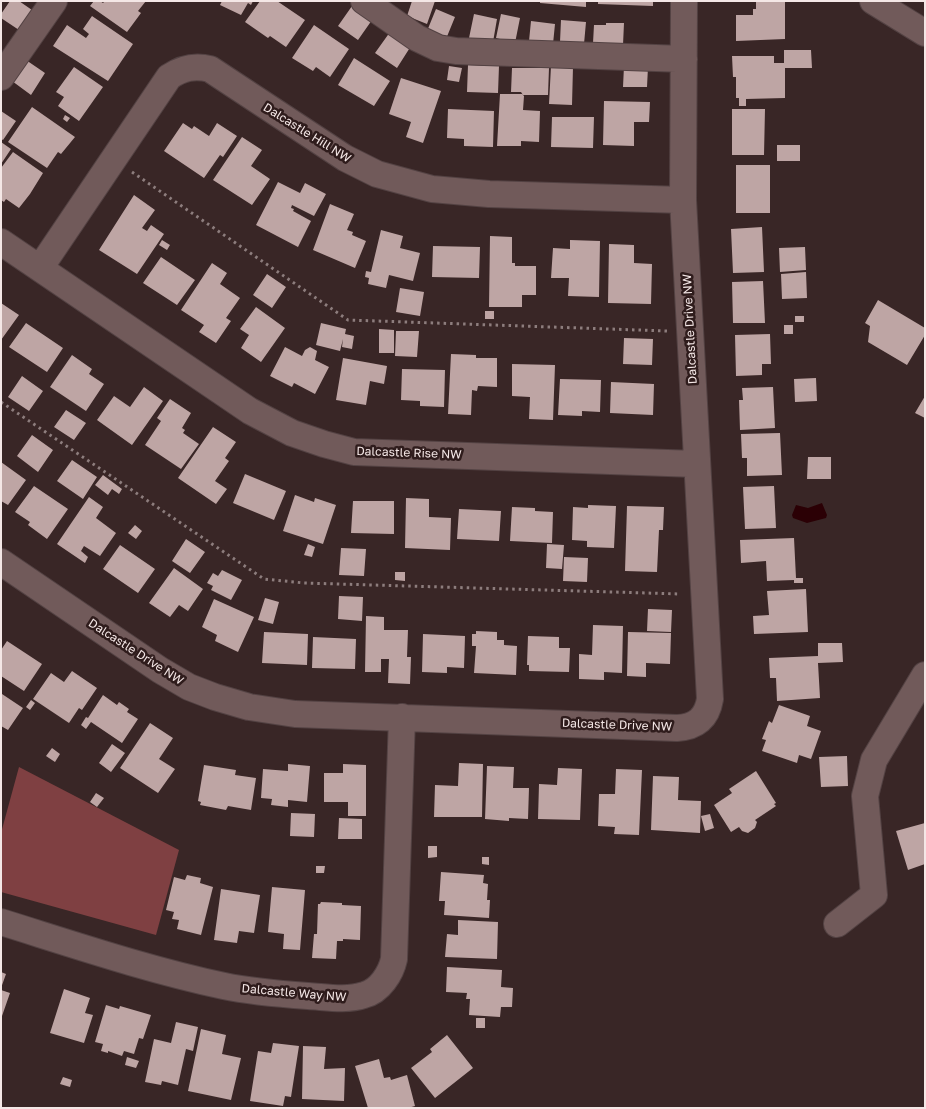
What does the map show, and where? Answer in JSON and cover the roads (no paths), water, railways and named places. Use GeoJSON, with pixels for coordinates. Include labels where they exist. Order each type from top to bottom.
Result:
{"type":"FeatureCollection","features":[{"type":"Feature","properties":{"kind":"street"},"geometry":{"type":"LineString","coordinates":[[1,77],[54,1]]}},
{"type":"Feature","properties":{"kind":"street"},"geometry":{"type":"LineString","coordinates":[[364,1],[418,38],[438,48],[456,51],[684,59]]}},
{"type":"Feature","properties":{"kind":"street","name":"Dalcastle Drive NW"},"geometry":{"type":"LineString","coordinates":[[1,562],[160,670],[189,687],[249,707],[295,714],[677,728],[686,728],[694,725],[701,719],[709,706],[710,699],[683,200],[684,1]]}},
{"type":"Feature","properties":{"kind":"street"},"geometry":{"type":"LineString","coordinates":[[873,1],[925,33]]}},
{"type":"Feature","properties":{"kind":"street","name":"Dalcastle Hill NW"},"geometry":{"type":"LineString","coordinates":[[40,268],[169,77],[178,71],[190,67],[210,69],[345,158],[377,174],[432,189],[489,194],[683,200]]}},
{"type":"Feature","properties":{"kind":"street","name":"Dalcastle Rise NW"},"geometry":{"type":"LineString","coordinates":[[1,242],[250,411],[292,433],[324,444],[354,452],[696,464]]}},
{"type":"Feature","properties":{"kind":"street"},"geometry":{"type":"LineString","coordinates":[[837,924],[874,895],[865,796],[874,760],[925,675]]}},
{"type":"Feature","properties":{"kind":"street","name":"Dalcastle Way NW"},"geometry":{"type":"LineString","coordinates":[[1,922],[155,968],[226,986],[277,994],[346,999],[366,995],[381,984],[391,971],[394,958],[402,717]]}}]}
